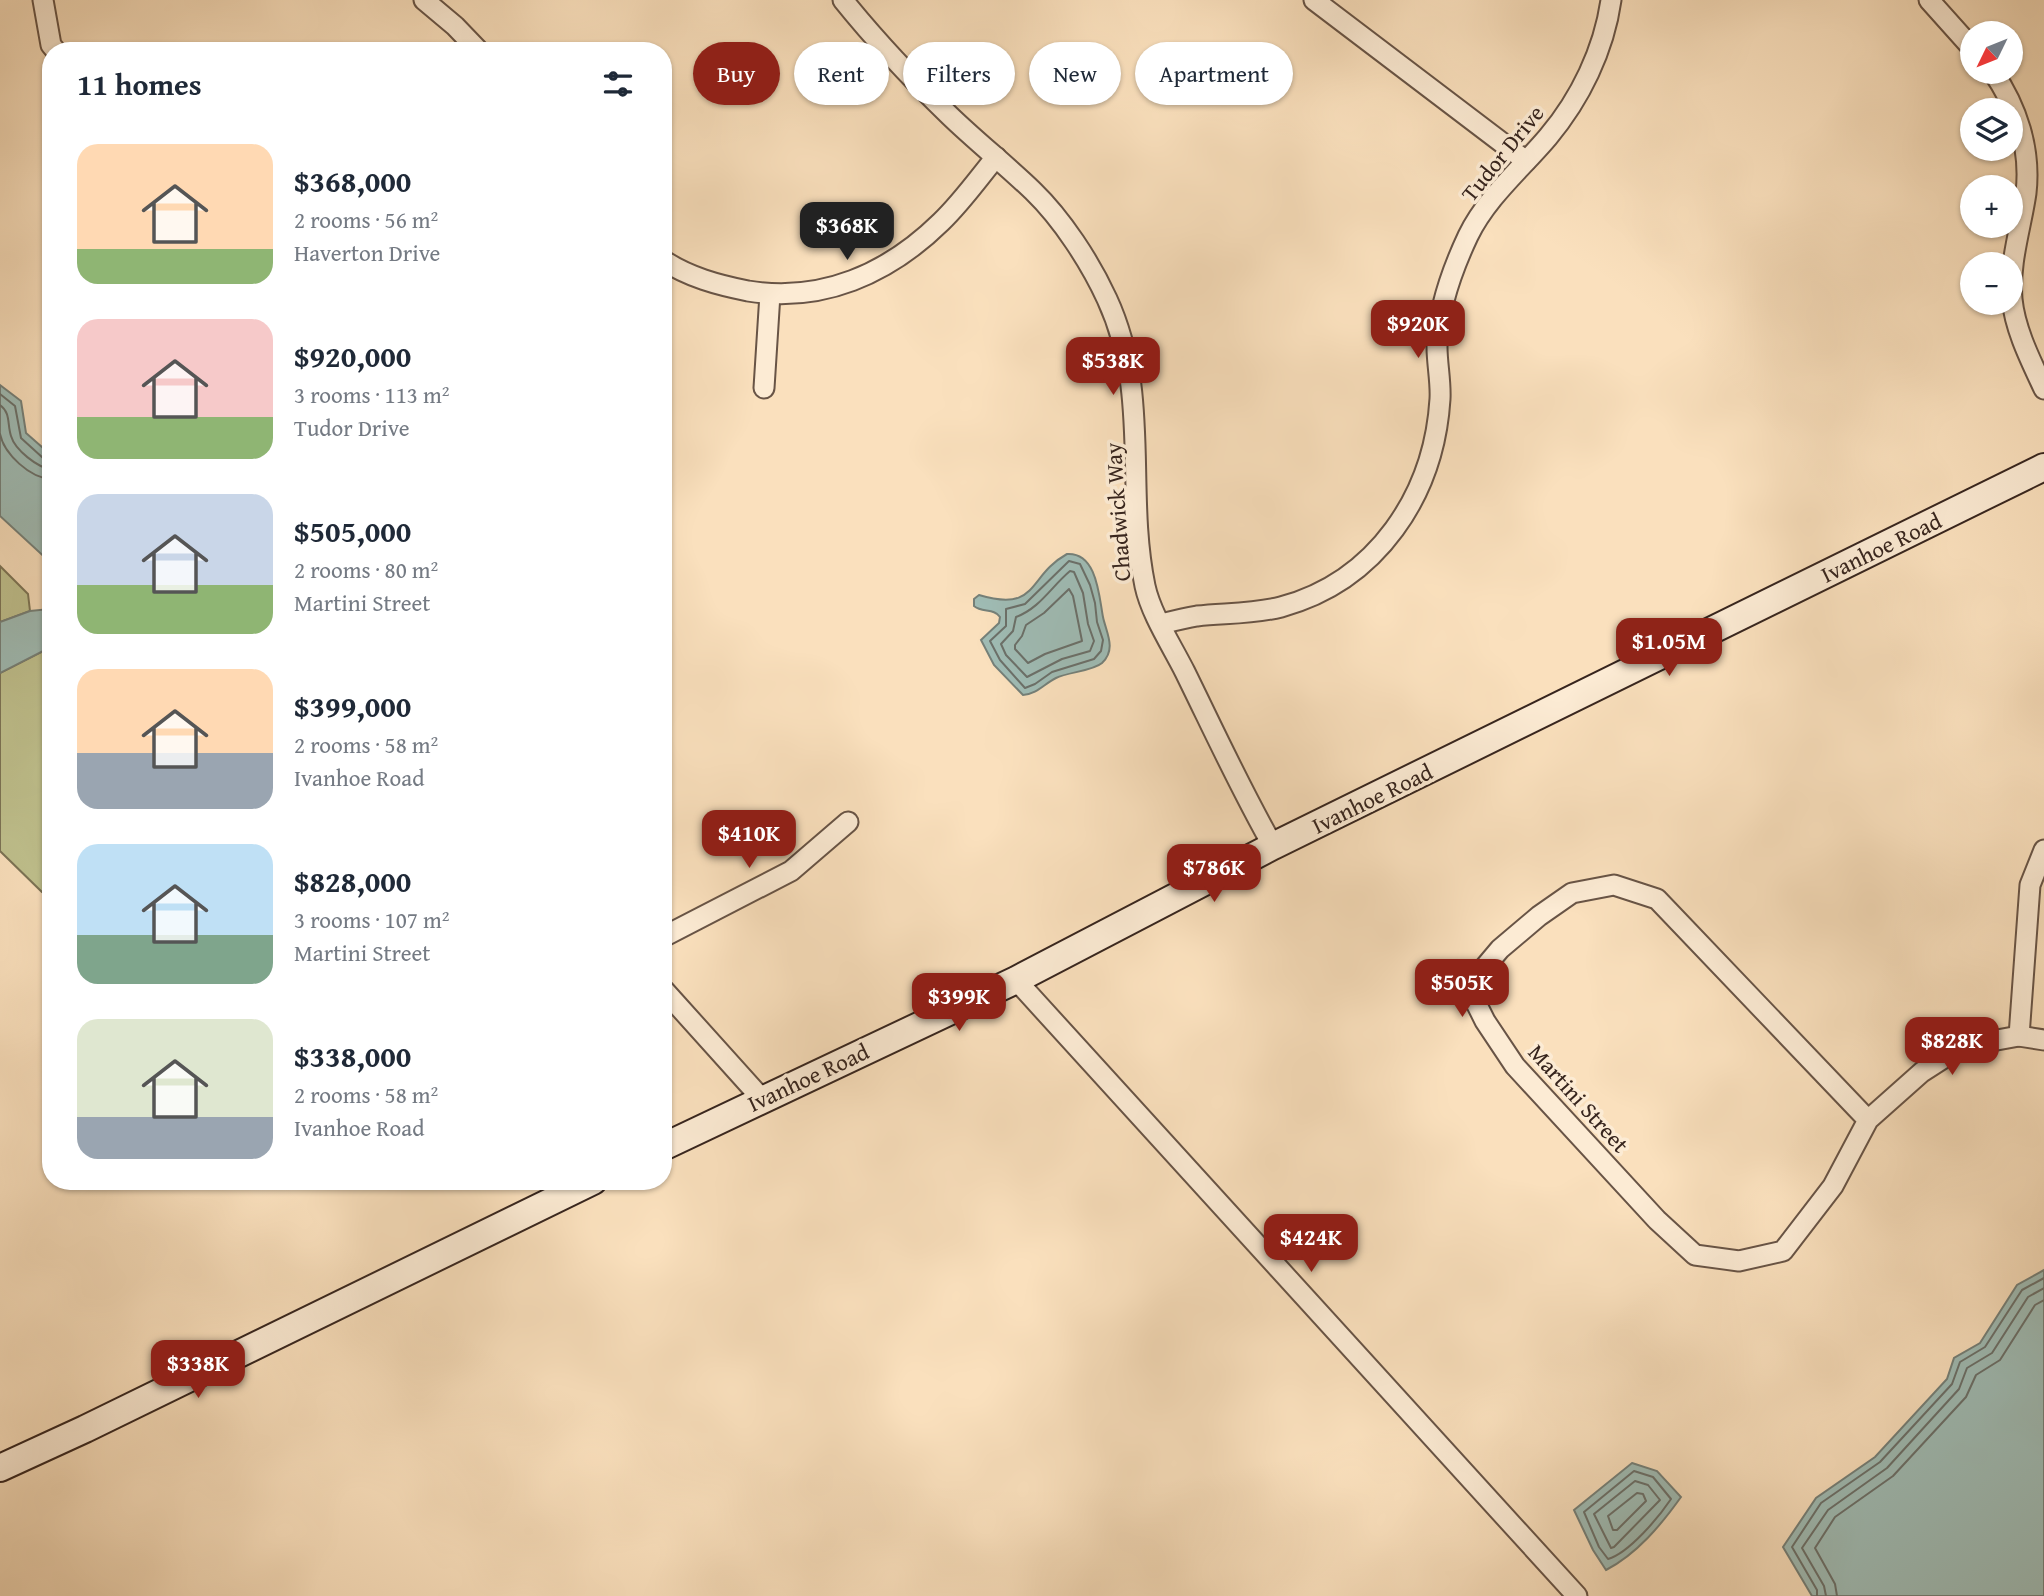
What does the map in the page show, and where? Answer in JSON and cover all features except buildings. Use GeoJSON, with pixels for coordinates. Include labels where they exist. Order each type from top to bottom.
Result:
{"type":"FeatureCollection","features":[{"type":"Feature","properties":{"kind":"main road","name":"Ivanhoe Road"},"geometry":{"type":"LineString","coordinates":[[672,1143],[1016,980],[1273,846],[2044,467]]}},
{"type":"Feature","properties":{"kind":"main road"},"geometry":{"type":"LineString","coordinates":[[0,1468],[78,1433],[575,1190]]}},
{"type":"Feature","properties":{"kind":"street"},"geometry":{"type":"LineString","coordinates":[[43,0],[50,42]]}},
{"type":"Feature","properties":{"kind":"street"},"geometry":{"type":"LineString","coordinates":[[424,0],[470,42]]}},
{"type":"Feature","properties":{"kind":"street","name":"Chadwick Way"},"geometry":{"type":"LineString","coordinates":[[843,0],[873,37],[951,117],[1035,193],[1079,249],[1118,326],[1130,373],[1135,413],[1140,549],[1146,589],[1273,846]]}},
{"type":"Feature","properties":{"kind":"street"},"geometry":{"type":"LineString","coordinates":[[1314,0],[1526,161]]}},
{"type":"Feature","properties":{"kind":"street","name":"Tudor Drive"},"geometry":{"type":"LineString","coordinates":[[1161,624],[1196,617],[1245,614],[1304,599],[1344,578],[1382,546],[1400,524],[1423,482],[1435,444],[1440,397],[1437,346],[1447,287],[1469,234],[1483,212],[1549,136],[1572,105],[1597,57],[1611,0]]}},
{"type":"Feature","properties":{"kind":"street"},"geometry":{"type":"LineString","coordinates":[[1929,0],[1960,35]]}},
{"type":"Feature","properties":{"kind":"street"},"geometry":{"type":"LineString","coordinates":[[2002,84],[2017,116],[2023,138],[2027,174],[2012,268],[2012,297],[2015,317],[2044,389]]}},
{"type":"Feature","properties":{"kind":"street"},"geometry":{"type":"LineString","coordinates":[[672,265],[698,278],[726,287],[770,294],[798,295],[841,286],[876,271],[914,247],[943,221],[996,157]]}},
{"type":"Feature","properties":{"kind":"street"},"geometry":{"type":"LineString","coordinates":[[764,388],[770,294]]}},
{"type":"Feature","properties":{"kind":"street"},"geometry":{"type":"LineString","coordinates":[[672,932],[791,871],[848,822]]}},
{"type":"Feature","properties":{"kind":"street"},"geometry":{"type":"LineString","coordinates":[[2020,1036],[2030,885],[2044,850]]}},
{"type":"Feature","properties":{"kind":"street","name":"Martini Street"},"geometry":{"type":"LineString","coordinates":[[1868,1120],[1657,899],[1614,885],[1572,893],[1539,916],[1500,949],[1468,987],[1485,1021],[1515,1066],[1657,1220],[1695,1255],[1739,1261],[1783,1251],[1833,1186],[1868,1120],[1922,1072],[1950,1054],[1986,1042],[2020,1036],[2044,1040]]}},
{"type":"Feature","properties":{"kind":"street"},"geometry":{"type":"LineString","coordinates":[[1016,980],[1577,1596]]}},
{"type":"Feature","properties":{"kind":"street"},"geometry":{"type":"LineString","coordinates":[[672,999],[762,1099]]}},
{"type":"Feature","properties":{"kind":"green space"},"geometry":{"type":"Polygon","coordinates":[[[0,566],[28,594],[30,611],[0,622],[0,566]]]}},
{"type":"Feature","properties":{"kind":"green space"},"geometry":{"type":"Polygon","coordinates":[[[42,652],[42,892],[0,851],[0,673],[42,652]]]}},
{"type":"Feature","properties":{"kind":"water"},"geometry":{"type":"Polygon","coordinates":[[[0,385],[21,401],[26,433],[42,447],[42,555],[0,516],[0,385]]]}},
{"type":"Feature","properties":{"kind":"water"},"geometry":{"type":"Polygon","coordinates":[[[1067,554],[1077,555],[1085,560],[1095,577],[1109,640],[1109,652],[1098,666],[1061,676],[1036,691],[1023,695],[994,665],[981,640],[999,623],[1000,617],[995,612],[974,606],[974,599],[979,595],[998,599],[1023,596],[1054,563],[1067,554]]]}},
{"type":"Feature","properties":{"kind":"water"},"geometry":{"type":"Polygon","coordinates":[[[42,610],[42,652],[0,673],[0,622],[30,611],[42,610]]]}},
{"type":"Feature","properties":{"kind":"water"},"geometry":{"type":"Polygon","coordinates":[[[2044,1270],[2044,1596],[1812,1596],[1783,1547],[1816,1498],[1875,1457],[1947,1379],[1954,1358],[1980,1343],[2017,1285],[2044,1270]]]}},
{"type":"Feature","properties":{"kind":"water"},"geometry":{"type":"Polygon","coordinates":[[[1632,1463],[1657,1471],[1681,1497],[1648,1538],[1628,1556],[1606,1570],[1574,1510],[1632,1463]]]}}]}
